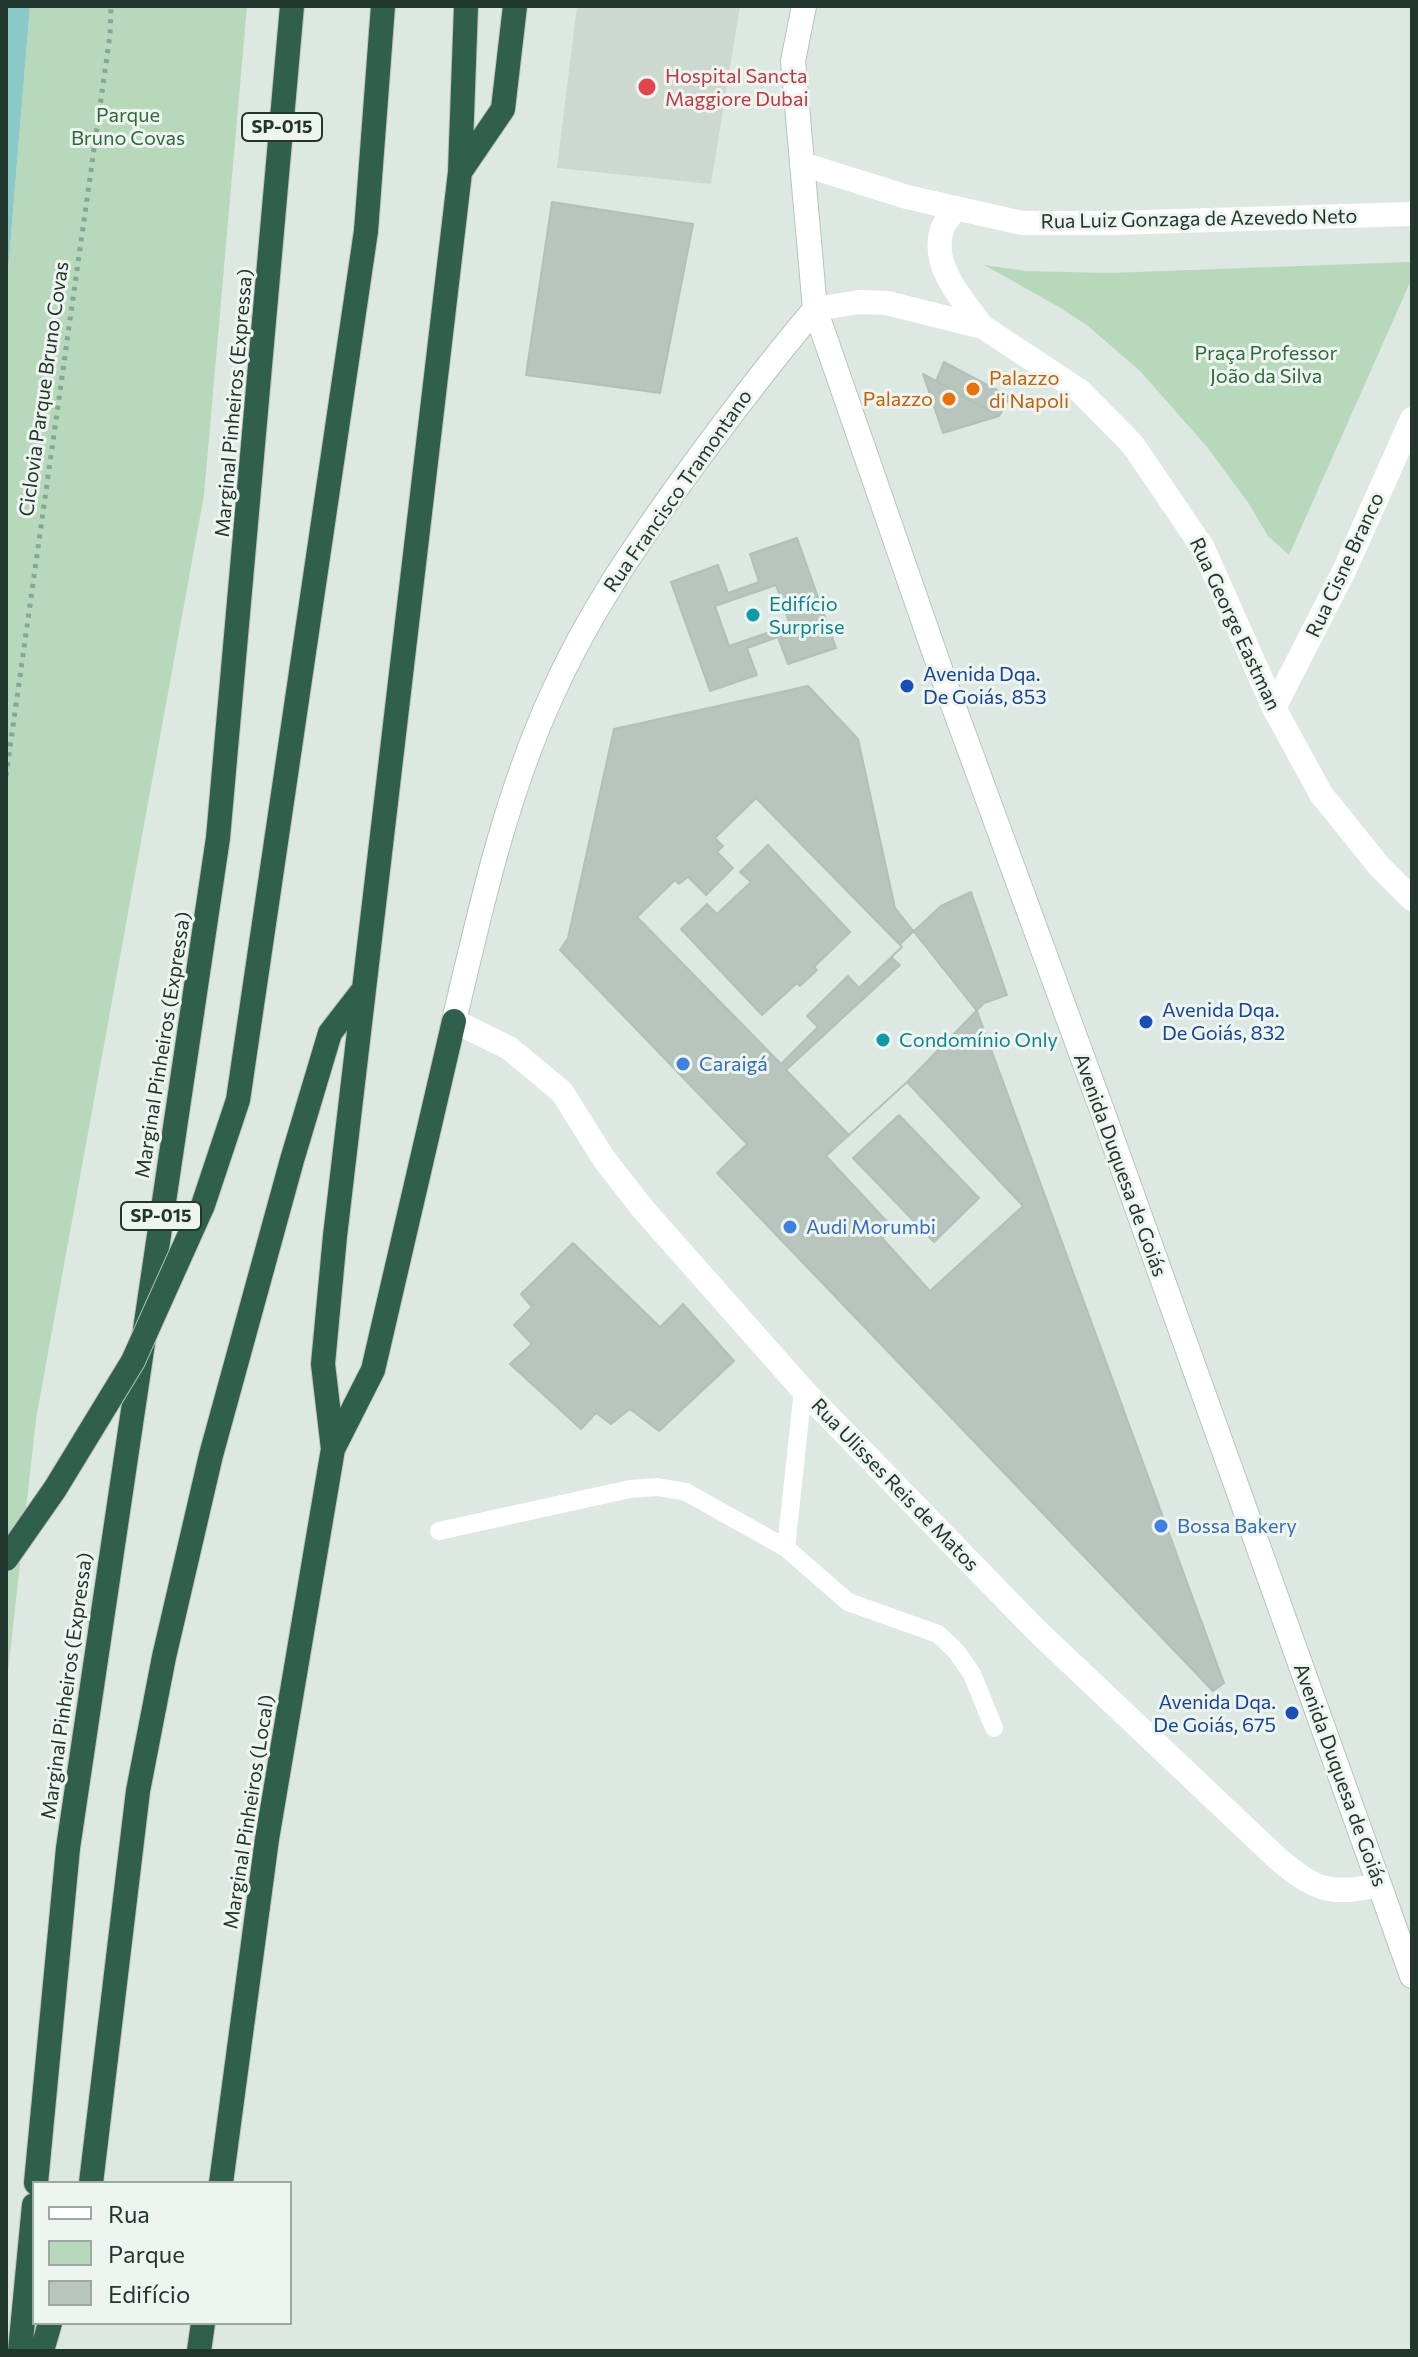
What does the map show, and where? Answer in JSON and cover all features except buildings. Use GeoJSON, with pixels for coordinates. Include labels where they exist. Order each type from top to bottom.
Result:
{"type":"FeatureCollection","features":[{"type":"Feature","properties":{"kind":"highway","name":"Marginal Pinheiros (Expressa)"},"geometry":{"type":"LineString","coordinates":[[36,2181],[70,1833],[218,838],[292,6]]}},
{"type":"Feature","properties":{"kind":"highway"},"geometry":{"type":"LineString","coordinates":[[6,1559],[55,1489],[133,1361],[203,1205],[238,1100],[366,231],[383,6]]}},
{"type":"Feature","properties":{"kind":"highway"},"geometry":{"type":"LineString","coordinates":[[333,1449],[323,1364],[335,1236],[460,172],[466,6]]}},
{"type":"Feature","properties":{"kind":"highway"},"geometry":{"type":"LineString","coordinates":[[460,172],[503,109],[515,6]]}},
{"type":"Feature","properties":{"kind":"highway"},"geometry":{"type":"LineString","coordinates":[[91,2181],[138,1791],[164,1657],[211,1455],[300,1132],[330,1033],[364,989]]}},
{"type":"Feature","properties":{"kind":"highway"},"geometry":{"type":"LineString","coordinates":[[333,1449],[373,1370],[454,1021]]}},
{"type":"Feature","properties":{"kind":"highway","name":"Marginal Pinheiros (Local)"},"geometry":{"type":"LineString","coordinates":[[221,2181],[267,1839],[333,1449]]}},
{"type":"Feature","properties":{"kind":"highway"},"geometry":{"type":"LineString","coordinates":[[20,2351],[32,2226]]}},
{"type":"Feature","properties":{"kind":"highway"},"geometry":{"type":"LineString","coordinates":[[42,2351],[49,2325]]}},
{"type":"Feature","properties":{"kind":"highway"},"geometry":{"type":"LineString","coordinates":[[199,2351],[203,2325]]}},
{"type":"Feature","properties":{"kind":"street"},"geometry":{"type":"LineString","coordinates":[[804,6],[793,61],[815,309]]}},
{"type":"Feature","properties":{"kind":"street","name":"Rua Luiz Gonzaga de Azevedo Neto"},"geometry":{"type":"LineString","coordinates":[[802,164],[907,197],[1022,223],[1412,214]]}},
{"type":"Feature","properties":{"kind":"street"},"geometry":{"type":"LineString","coordinates":[[956,209],[943,226],[939,242],[942,261],[959,297],[983,327]]}},
{"type":"Feature","properties":{"kind":"street","name":"Rua George Eastman"},"geometry":{"type":"LineString","coordinates":[[815,309],[860,302],[887,303],[983,327],[1080,391],[1133,445],[1203,548],[1274,708],[1321,794],[1379,866],[1412,899]]}},
{"type":"Feature","properties":{"kind":"street","name":"Rua Francisco Tramontano"},"geometry":{"type":"LineString","coordinates":[[454,1021],[493,857],[551,698],[586,627],[629,554],[760,374],[815,309]]}},
{"type":"Feature","properties":{"kind":"street","name":"Avenida Duquesa de Goiás"},"geometry":{"type":"LineString","coordinates":[[815,309],[945,683],[1103,1113],[1412,1976]]}},
{"type":"Feature","properties":{"kind":"street","name":"Rua Cisne Branco"},"geometry":{"type":"LineString","coordinates":[[1274,708],[1345,569],[1412,419]]}},
{"type":"Feature","properties":{"kind":"street","name":"Rua Ulisses Reis de Matos"},"geometry":{"type":"LineString","coordinates":[[454,1021],[509,1048],[562,1092],[604,1159],[643,1209],[803,1390],[1036,1630],[1277,1858],[1305,1881],[1333,1891],[1379,1885]]}},
{"type":"Feature","properties":{"kind":"lane"},"geometry":{"type":"LineString","coordinates":[[786,1548],[803,1390]]}},
{"type":"Feature","properties":{"kind":"lane"},"geometry":{"type":"LineString","coordinates":[[439,1531],[630,1489],[658,1487],[686,1492],[786,1548],[848,1602],[938,1634],[956,1651],[972,1674],[994,1728]]}},
{"type":"Feature","properties":{"kind":"path","name":"Ciclovia Parque Bruno Covas"},"geometry":{"type":"LineString","coordinates":[[6,776],[110,35],[111,6]]}},
{"type":"Feature","properties":{"kind":"shaded area","name":"Hospital Sancta Maggiore Dubai"},"geometry":{"type":"Polygon","coordinates":[[[577,6],[740,6],[711,184],[557,168],[577,6]]]}},
{"type":"Feature","properties":{"kind":"green space","name":"Parque Bruno Covas"},"geometry":{"type":"Polygon","coordinates":[[[30,6],[247,6],[204,495],[36,1419],[6,1690],[6,296],[30,6]]]}},
{"type":"Feature","properties":{"kind":"green space","name":"Praça Professor João da Silva"},"geometry":{"type":"Polygon","coordinates":[[[1412,262],[1412,278],[1289,555],[1268,536],[1249,504],[1207,447],[1140,371],[1088,326],[984,265],[1026,271],[1109,273],[1412,262]]]}},
{"type":"Feature","properties":{"kind":"water"},"geometry":{"type":"Polygon","coordinates":[[[6,6],[30,6],[6,296],[6,6]]]}},
{"type":"Feature","properties":{"kind":"place","name":"Hospital Sancta Maggiore Dubai"},"geometry":{"type":"Point","coordinates":[647,87]}},
{"type":"Feature","properties":{"kind":"place","name":"Palazzo di Napoli"},"geometry":{"type":"Point","coordinates":[973,389]}},
{"type":"Feature","properties":{"kind":"place","name":"Palazzo"},"geometry":{"type":"Point","coordinates":[949,399]}},
{"type":"Feature","properties":{"kind":"place","name":"Edifício Surprise"},"geometry":{"type":"Point","coordinates":[753,615]}},
{"type":"Feature","properties":{"kind":"place","name":"Avenida Dqa. De Goiás, 853"},"geometry":{"type":"Point","coordinates":[907,686]}},
{"type":"Feature","properties":{"kind":"place","name":"Avenida Dqa. De Goiás, 832"},"geometry":{"type":"Point","coordinates":[1146,1022]}},
{"type":"Feature","properties":{"kind":"place","name":"Condomínio Only"},"geometry":{"type":"Point","coordinates":[883,1040]}},
{"type":"Feature","properties":{"kind":"place","name":"Caraigá"},"geometry":{"type":"Point","coordinates":[683,1064]}},
{"type":"Feature","properties":{"kind":"place","name":"Audi Morumbi"},"geometry":{"type":"Point","coordinates":[790,1227]}},
{"type":"Feature","properties":{"kind":"place","name":"Bossa Bakery"},"geometry":{"type":"Point","coordinates":[1161,1526]}},
{"type":"Feature","properties":{"kind":"place","name":"Avenida Dqa. De Goiás, 675"},"geometry":{"type":"Point","coordinates":[1292,1713]}}]}
